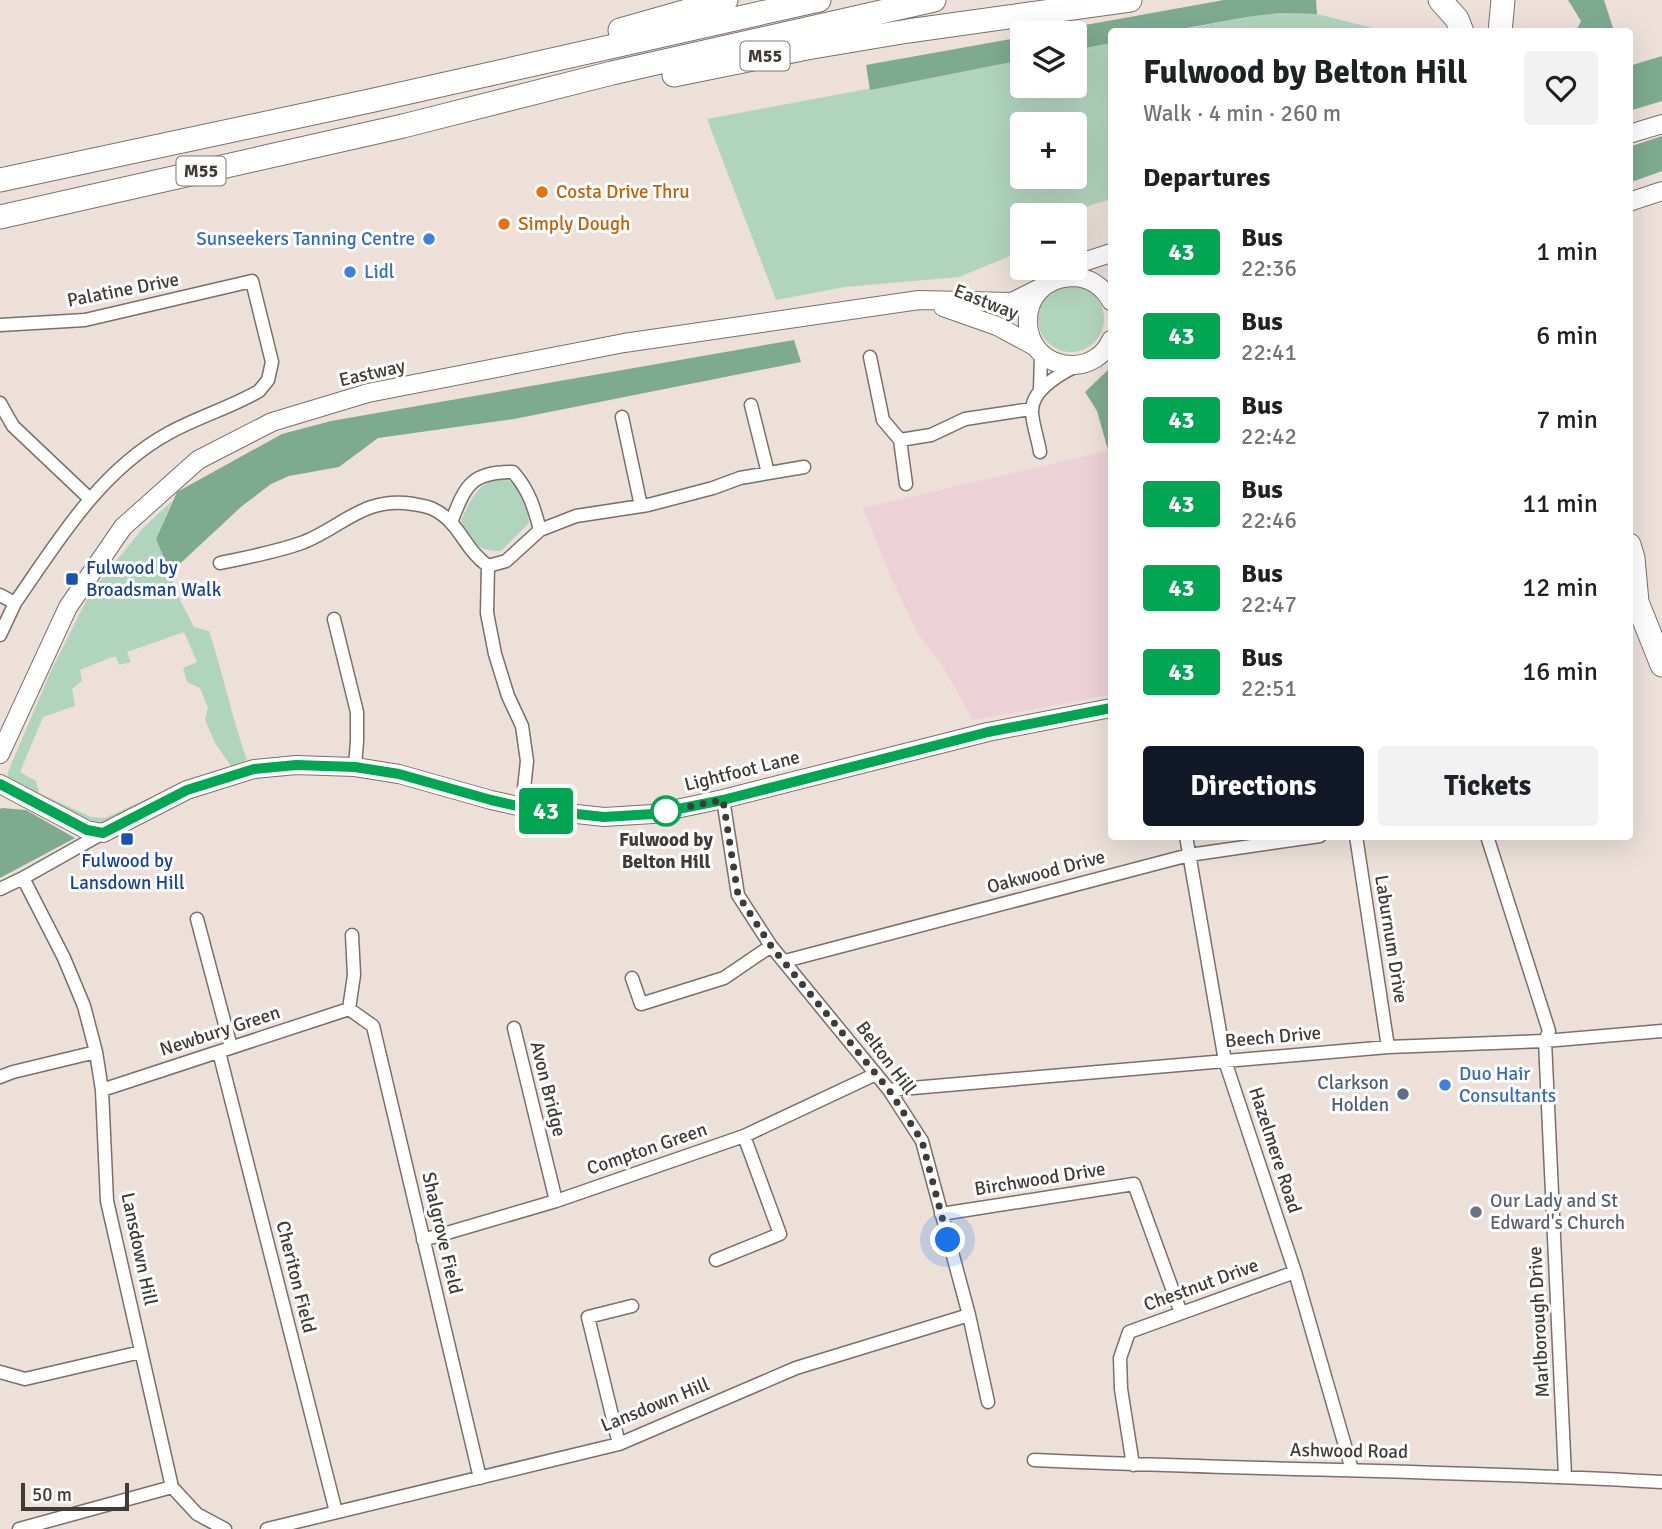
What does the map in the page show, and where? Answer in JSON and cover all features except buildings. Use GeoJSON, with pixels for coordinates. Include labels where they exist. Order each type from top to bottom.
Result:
{"type":"FeatureCollection","features":[{"type":"Feature","properties":{"kind":"highway","name":"M55"},"geometry":{"type":"LineString","coordinates":[[374,100],[726,0]]}},
{"type":"Feature","properties":{"kind":"highway","name":"M55"},"geometry":{"type":"LineString","coordinates":[[0,180],[374,100],[819,0]]}},
{"type":"Feature","properties":{"kind":"highway","name":"M55"},"geometry":{"type":"LineString","coordinates":[[0,217],[403,126],[612,73],[934,0]]}},
{"type":"Feature","properties":{"kind":"highway","name":"M55"},"geometry":{"type":"LineString","coordinates":[[403,126],[832,44],[1130,0]]}},
{"type":"Feature","properties":{"kind":"highway"},"geometry":{"type":"LineString","coordinates":[[1440,0],[1457,19],[1460,28]]}},
{"type":"Feature","properties":{"kind":"highway"},"geometry":{"type":"LineString","coordinates":[[1500,28],[1503,0]]}},
{"type":"Feature","properties":{"kind":"highway"},"geometry":{"type":"LineString","coordinates":[[1633,601],[1662,665]]}},
{"type":"Feature","properties":{"kind":"main road"},"geometry":{"type":"LineString","coordinates":[[1633,133],[1662,124]]}},
{"type":"Feature","properties":{"kind":"main road"},"geometry":{"type":"LineString","coordinates":[[1633,201],[1662,191]]}},
{"type":"Feature","properties":{"kind":"main road"},"geometry":{"type":"LineString","coordinates":[[1087,263],[1108,254]]}},
{"type":"Feature","properties":{"kind":"main road"},"geometry":{"type":"LineString","coordinates":[[1087,279],[1108,296]]}},
{"type":"Feature","properties":{"kind":"main road","name":"Eastway"},"geometry":{"type":"LineString","coordinates":[[0,754],[68,607],[123,527],[198,460],[272,422],[368,393],[624,343],[919,300],[999,303],[1018,300],[1053,280]]}},
{"type":"Feature","properties":{"kind":"main road"},"geometry":{"type":"LineString","coordinates":[[1038,350],[1027,326],[1029,309],[1042,287]]}},
{"type":"Feature","properties":{"kind":"main road","name":"Eastway"},"geometry":{"type":"LineString","coordinates":[[919,300],[997,326],[1051,360],[1064,365],[1079,365]]}},
{"type":"Feature","properties":{"kind":"main road"},"geometry":{"type":"LineString","coordinates":[[1079,365],[1108,349]]}},
{"type":"Feature","properties":{"kind":"main road","name":"Lightfoot Lane"},"geometry":{"type":"LineString","coordinates":[[103,833],[187,790],[254,769],[296,765],[355,767],[399,774],[522,807],[604,817],[653,814],[723,800],[988,732],[1108,709]]}},
{"type":"Feature","properties":{"kind":"main road"},"geometry":{"type":"LineString","coordinates":[[0,784],[87,830],[103,833]]}},
{"type":"Feature","properties":{"kind":"street","name":"Palatine Drive"},"geometry":{"type":"LineString","coordinates":[[0,325],[85,320],[252,281],[272,362],[268,380],[250,397],[168,433],[134,455],[90,499]]}},
{"type":"Feature","properties":{"kind":"street"},"geometry":{"type":"LineString","coordinates":[[1038,350],[1040,391]]}},
{"type":"Feature","properties":{"kind":"street"},"geometry":{"type":"LineString","coordinates":[[870,357],[883,420],[900,440],[906,484]]}},
{"type":"Feature","properties":{"kind":"street"},"geometry":{"type":"LineString","coordinates":[[1040,452],[1031,409],[1040,391],[1057,375],[1079,365]]}},
{"type":"Feature","properties":{"kind":"street"},"geometry":{"type":"LineString","coordinates":[[0,403],[13,426],[90,499],[15,603],[0,635]]}},
{"type":"Feature","properties":{"kind":"street"},"geometry":{"type":"LineString","coordinates":[[751,405],[768,473]]}},
{"type":"Feature","properties":{"kind":"street"},"geometry":{"type":"LineString","coordinates":[[900,440],[931,435],[965,419],[1031,409]]}},
{"type":"Feature","properties":{"kind":"street"},"geometry":{"type":"LineString","coordinates":[[622,417],[641,506]]}},
{"type":"Feature","properties":{"kind":"street"},"geometry":{"type":"LineString","coordinates":[[0,434],[13,426]]}},
{"type":"Feature","properties":{"kind":"street"},"geometry":{"type":"LineString","coordinates":[[488,566],[506,561],[540,530],[576,516],[641,506],[713,488],[740,478],[804,467]]}},
{"type":"Feature","properties":{"kind":"street"},"geometry":{"type":"LineString","coordinates":[[452,520],[461,498],[477,477],[497,472],[513,472],[525,486],[534,505],[540,530]]}},
{"type":"Feature","properties":{"kind":"street"},"geometry":{"type":"LineString","coordinates":[[220,563],[272,552],[305,541],[366,508],[399,502],[431,508],[452,520],[475,556],[488,566]]}},
{"type":"Feature","properties":{"kind":"street"},"geometry":{"type":"LineString","coordinates":[[488,566],[487,613],[495,654],[524,738],[527,761],[522,807]]}},
{"type":"Feature","properties":{"kind":"street"},"geometry":{"type":"LineString","coordinates":[[0,595],[15,603]]}},
{"type":"Feature","properties":{"kind":"street"},"geometry":{"type":"LineString","coordinates":[[334,619],[356,712],[355,767]]}},
{"type":"Feature","properties":{"kind":"street","name":"Belton Hill"},"geometry":{"type":"LineString","coordinates":[[723,800],[738,895],[771,946],[889,1090],[922,1141],[969,1315],[988,1402]]}},
{"type":"Feature","properties":{"kind":"street","name":"Lightfoot Lane"},"geometry":{"type":"LineString","coordinates":[[0,889],[103,833]]}},
{"type":"Feature","properties":{"kind":"street","name":"Hazelmere Road"},"geometry":{"type":"LineString","coordinates":[[1186,840],[1225,1061],[1295,1272],[1352,1471]]}},
{"type":"Feature","properties":{"kind":"street","name":"Oakwood Drive"},"geometry":{"type":"LineString","coordinates":[[785,961],[1188,855],[1292,840]]}},
{"type":"Feature","properties":{"kind":"street","name":"Laburnum Drive"},"geometry":{"type":"LineString","coordinates":[[1357,840],[1388,1047]]}},
{"type":"Feature","properties":{"kind":"street"},"geometry":{"type":"LineString","coordinates":[[1488,840],[1549,1031],[1545,1041]]}},
{"type":"Feature","properties":{"kind":"street","name":"Lansdown Hill"},"geometry":{"type":"LineString","coordinates":[[23,878],[64,958],[84,1006],[96,1052],[102,1090],[107,1201],[172,1487],[197,1514],[225,1529]]}},
{"type":"Feature","properties":{"kind":"street","name":"Cheriton Field"},"geometry":{"type":"LineString","coordinates":[[197,919],[225,1049],[336,1512]]}},
{"type":"Feature","properties":{"kind":"street"},"geometry":{"type":"LineString","coordinates":[[349,1009],[354,975],[352,935]]}},
{"type":"Feature","properties":{"kind":"street"},"geometry":{"type":"LineString","coordinates":[[632,978],[640,1004],[724,978],[771,946]]}},
{"type":"Feature","properties":{"kind":"street","name":"Newbury Green"},"geometry":{"type":"LineString","coordinates":[[102,1090],[349,1009]]}},
{"type":"Feature","properties":{"kind":"street","name":"Shalgrove Field"},"geometry":{"type":"LineString","coordinates":[[349,1009],[373,1026],[480,1478]]}},
{"type":"Feature","properties":{"kind":"street","name":"Avon Bridge"},"geometry":{"type":"LineString","coordinates":[[514,1028],[555,1201]]}},
{"type":"Feature","properties":{"kind":"street","name":"Beech Drive"},"geometry":{"type":"LineString","coordinates":[[889,1090],[1388,1047],[1545,1041],[1662,1031]]}},
{"type":"Feature","properties":{"kind":"street","name":"Marlborough Drive"},"geometry":{"type":"LineString","coordinates":[[1545,1041],[1565,1476]]}},
{"type":"Feature","properties":{"kind":"street"},"geometry":{"type":"LineString","coordinates":[[0,1077],[96,1052]]}},
{"type":"Feature","properties":{"kind":"street","name":"Compton Green"},"geometry":{"type":"LineString","coordinates":[[424,1240],[555,1201],[744,1136],[876,1074]]}},
{"type":"Feature","properties":{"kind":"street"},"geometry":{"type":"LineString","coordinates":[[716,1260],[780,1234],[744,1136]]}},
{"type":"Feature","properties":{"kind":"street","name":"Birchwood Drive"},"geometry":{"type":"LineString","coordinates":[[941,1214],[1134,1184],[1181,1313]]}},
{"type":"Feature","properties":{"kind":"street","name":"Chestnut Drive"},"geometry":{"type":"LineString","coordinates":[[1133,1465],[1121,1389],[1120,1358],[1129,1332],[1295,1272]]}},
{"type":"Feature","properties":{"kind":"street"},"geometry":{"type":"LineString","coordinates":[[619,1444],[588,1317],[632,1306]]}},
{"type":"Feature","properties":{"kind":"street","name":"Lansdown Hill"},"geometry":{"type":"LineString","coordinates":[[267,1529],[619,1444],[796,1368],[969,1315]]}},
{"type":"Feature","properties":{"kind":"street"},"geometry":{"type":"LineString","coordinates":[[0,1372],[25,1379],[141,1352]]}},
{"type":"Feature","properties":{"kind":"street","name":"Ashwood Road"},"geometry":{"type":"LineString","coordinates":[[1034,1460],[1565,1476],[1662,1482]]}},
{"type":"Feature","properties":{"kind":"street"},"geometry":{"type":"LineString","coordinates":[[19,1529],[172,1487]]}},
{"type":"Feature","properties":{"kind":"shaded area"},"geometry":{"type":"Polygon","coordinates":[[[1108,451],[1108,696],[973,720],[942,665],[918,634],[892,580],[863,508],[1108,451]]]}},
{"type":"Feature","properties":{"kind":"green space"},"geometry":{"type":"Polygon","coordinates":[[[1224,0],[1316,0],[1317,14],[1280,13],[1186,28],[1108,28],[1108,44],[1087,48],[1087,25],[1224,0]]]}},
{"type":"Feature","properties":{"kind":"green space"},"geometry":{"type":"Polygon","coordinates":[[[1568,0],[1604,0],[1613,28],[1578,28],[1581,21],[1568,0]]]}},
{"type":"Feature","properties":{"kind":"green space"},"geometry":{"type":"Polygon","coordinates":[[[1280,13],[1317,14],[1373,28],[1191,28],[1280,13]]]}},
{"type":"Feature","properties":{"kind":"green space"},"geometry":{"type":"Polygon","coordinates":[[[1010,39],[1010,62],[870,90],[866,65],[1010,39]]]}},
{"type":"Feature","properties":{"kind":"green space"},"geometry":{"type":"Polygon","coordinates":[[[1108,44],[1108,200],[1087,206],[1087,203],[1010,203],[1010,256],[959,277],[845,287],[776,300],[707,119],[1010,62],[1010,98],[1087,98],[1087,48],[1108,44]]]}},
{"type":"Feature","properties":{"kind":"green space"},"geometry":{"type":"Polygon","coordinates":[[[1662,56],[1662,101],[1633,110],[1633,65],[1662,56]]]}},
{"type":"Feature","properties":{"kind":"green space"},"geometry":{"type":"Polygon","coordinates":[[[1662,136],[1662,171],[1633,182],[1633,146],[1662,136]]]}},
{"type":"Feature","properties":{"kind":"green space"},"geometry":{"type":"Polygon","coordinates":[[[1071,286],[1094,296],[1104,319],[1094,342],[1071,352],[1048,342],[1038,319],[1048,296],[1071,286]]]}},
{"type":"Feature","properties":{"kind":"green space"},"geometry":{"type":"Polygon","coordinates":[[[794,340],[801,362],[514,419],[378,438],[339,467],[289,476],[271,484],[242,506],[170,573],[156,539],[177,492],[282,434],[331,421],[794,340]]]}},
{"type":"Feature","properties":{"kind":"green space"},"geometry":{"type":"Polygon","coordinates":[[[1108,370],[1108,450],[1097,411],[1085,392],[1108,370]]]}},
{"type":"Feature","properties":{"kind":"green space"},"geometry":{"type":"Polygon","coordinates":[[[499,477],[519,488],[527,507],[529,523],[501,551],[492,551],[475,544],[461,521],[471,500],[480,489],[499,477]]]}},
{"type":"Feature","properties":{"kind":"green space"},"geometry":{"type":"Polygon","coordinates":[[[172,501],[156,539],[180,600],[194,627],[209,631],[247,760],[231,766],[215,743],[205,720],[208,708],[200,688],[187,682],[183,668],[197,662],[184,632],[127,652],[131,662],[119,665],[116,657],[112,657],[80,670],[82,681],[72,689],[75,706],[43,717],[20,772],[36,781],[39,793],[91,817],[105,818],[186,781],[217,773],[104,823],[72,816],[7,779],[8,772],[50,673],[90,593],[143,528],[172,501]]]}},
{"type":"Feature","properties":{"kind":"green space"},"geometry":{"type":"Polygon","coordinates":[[[2,808],[26,810],[75,838],[0,878],[2,808]]]}},
{"type":"Feature","properties":{"kind":"bus line","name":"43"},"geometry":{"type":"LineString","coordinates":[[0,784],[87,830],[103,833],[187,790],[254,769],[296,765],[355,767],[399,774],[531,809],[604,817],[653,814],[723,800],[988,732],[1108,709]]}},
{"type":"Feature","properties":{"kind":"place","name":"Costa Drive Thru"},"geometry":{"type":"Point","coordinates":[542,192]}},
{"type":"Feature","properties":{"kind":"place","name":"Simply Dough"},"geometry":{"type":"Point","coordinates":[504,224]}},
{"type":"Feature","properties":{"kind":"place","name":"Sunseekers Tanning Centre"},"geometry":{"type":"Point","coordinates":[429,239]}},
{"type":"Feature","properties":{"kind":"place","name":"Lidl"},"geometry":{"type":"Point","coordinates":[350,272]}},
{"type":"Feature","properties":{"kind":"place","name":"Fulwood by Broadsman Walk"},"geometry":{"type":"Point","coordinates":[72,579]}},
{"type":"Feature","properties":{"kind":"place","name":"Fulwood by Belton Hill"},"geometry":{"type":"Point","coordinates":[666,811]}},
{"type":"Feature","properties":{"kind":"place","name":"Fulwood by Lansdown Hill"},"geometry":{"type":"Point","coordinates":[127,839]}},
{"type":"Feature","properties":{"kind":"place","name":"Duo Hair Consultants"},"geometry":{"type":"Point","coordinates":[1445,1085]}},
{"type":"Feature","properties":{"kind":"place","name":"Clarkson Holden"},"geometry":{"type":"Point","coordinates":[1403,1094]}},
{"type":"Feature","properties":{"kind":"place","name":"Our Lady and St Edward's Church"},"geometry":{"type":"Point","coordinates":[1476,1212]}},
{"type":"Feature","properties":{"kind":"route"},"geometry":{"type":"LineString","coordinates":[[666,811],[723,800],[738,895],[771,946],[889,1090],[922,1141],[948,1240]]}}]}
